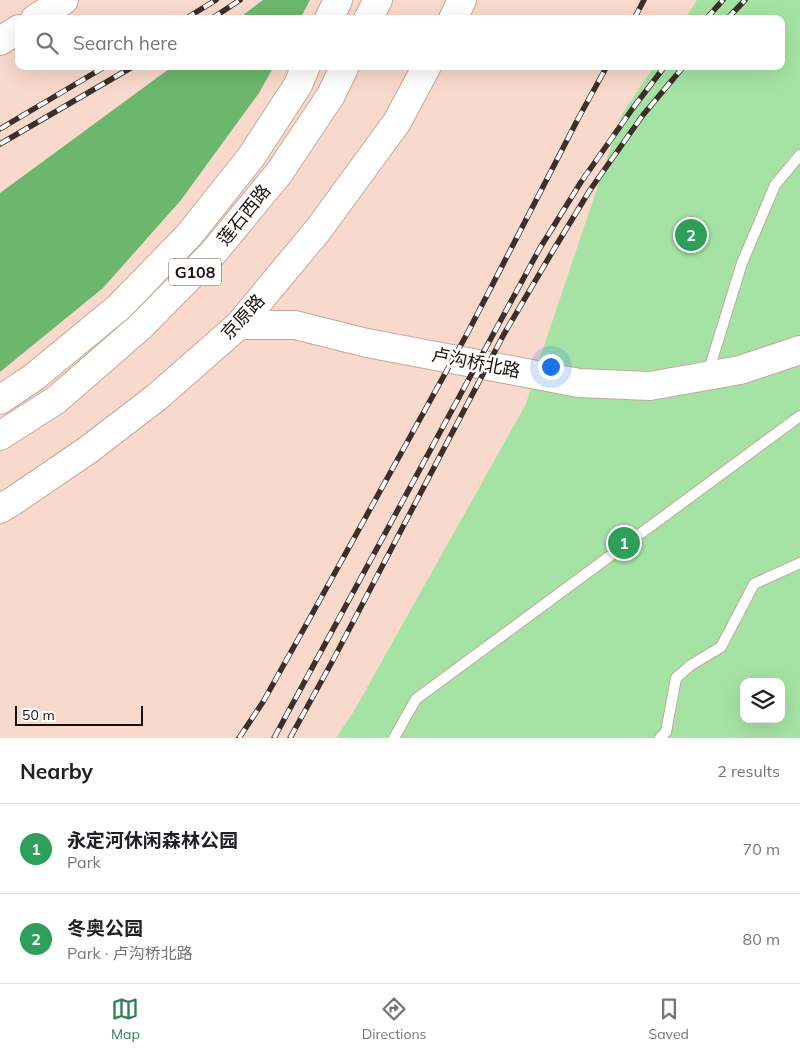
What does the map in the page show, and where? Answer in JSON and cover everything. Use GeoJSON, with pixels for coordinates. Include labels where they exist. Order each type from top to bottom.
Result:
{"type":"FeatureCollection","features":[{"type":"Feature","properties":{"kind":"main road"},"geometry":{"type":"LineString","coordinates":[[41,15],[64,0]]}},
{"type":"Feature","properties":{"kind":"main road"},"geometry":{"type":"LineString","coordinates":[[331,15],[338,0]]}},
{"type":"Feature","properties":{"kind":"main road"},"geometry":{"type":"LineString","coordinates":[[370,15],[378,0]]}},
{"type":"Feature","properties":{"kind":"main road"},"geometry":{"type":"LineString","coordinates":[[455,15],[462,0]]}},
{"type":"Feature","properties":{"kind":"main road"},"geometry":{"type":"LineString","coordinates":[[0,41],[15,32]]}},
{"type":"Feature","properties":{"kind":"main road","name":"莲石西路"},"geometry":{"type":"LineString","coordinates":[[0,400],[34,377],[119,307],[188,235],[251,157],[298,85],[304,70]]}},
{"type":"Feature","properties":{"kind":"main road","name":"莲石西路"},"geometry":{"type":"LineString","coordinates":[[0,436],[56,400],[140,327],[213,253],[279,173],[331,95],[343,70]]}},
{"type":"Feature","properties":{"kind":"main road","name":"京原路"},"geometry":{"type":"LineString","coordinates":[[0,509],[88,450],[157,397],[239,325],[318,230],[396,122],[425,70]]}},
{"type":"Feature","properties":{"kind":"main road","name":"卢沟桥北路"},"geometry":{"type":"LineString","coordinates":[[239,325],[295,325],[367,343],[579,383],[650,386],[740,370],[800,350]]}},
{"type":"Feature","properties":{"kind":"lane"},"geometry":{"type":"LineString","coordinates":[[708,376],[746,254],[775,185],[800,155]]}},
{"type":"Feature","properties":{"kind":"lane"},"geometry":{"type":"LineString","coordinates":[[394,738],[416,699],[800,416]]}},
{"type":"Feature","properties":{"kind":"lane"},"geometry":{"type":"LineString","coordinates":[[660,738],[666,732],[676,678],[691,665],[721,647],[754,584],[800,563]]}},
{"type":"Feature","properties":{"kind":"green space"},"geometry":{"type":"Polygon","coordinates":[[[263,0],[310,0],[302,15],[243,15],[263,0]]]}},
{"type":"Feature","properties":{"kind":"green space"},"geometry":{"type":"Polygon","coordinates":[[[697,0],[800,0],[800,738],[336,738],[354,711],[526,404],[622,114],[651,70],[785,70],[785,15],[688,15],[697,0]]]}},
{"type":"Feature","properties":{"kind":"green space"},"geometry":{"type":"Polygon","coordinates":[[[168,70],[272,70],[259,93],[181,200],[103,288],[0,372],[0,193],[168,70]]]}},
{"type":"Feature","properties":{"kind":"railway"},"geometry":{"type":"LineString","coordinates":[[192,15],[216,0]]}},
{"type":"Feature","properties":{"kind":"railway"},"geometry":{"type":"LineString","coordinates":[[217,15],[240,0]]}},
{"type":"Feature","properties":{"kind":"railway"},"geometry":{"type":"LineString","coordinates":[[636,15],[644,0]]}},
{"type":"Feature","properties":{"kind":"railway"},"geometry":{"type":"LineString","coordinates":[[710,15],[723,0]]}},
{"type":"Feature","properties":{"kind":"railway"},"geometry":{"type":"LineString","coordinates":[[731,15],[745,0]]}},
{"type":"Feature","properties":{"kind":"railway"},"geometry":{"type":"LineString","coordinates":[[0,129],[99,70]]}},
{"type":"Feature","properties":{"kind":"railway"},"geometry":{"type":"LineString","coordinates":[[0,144],[127,70]]}},
{"type":"Feature","properties":{"kind":"railway"},"geometry":{"type":"LineString","coordinates":[[239,738],[263,702],[467,334],[605,70]]}},
{"type":"Feature","properties":{"kind":"railway"},"geometry":{"type":"LineString","coordinates":[[274,738],[540,248],[581,182],[662,70]]}},
{"type":"Feature","properties":{"kind":"railway"},"geometry":{"type":"LineString","coordinates":[[290,738],[332,662],[504,334],[590,190],[643,115],[681,70]]}},
{"type":"Feature","properties":{"kind":"place","name":"冬奥公园"},"geometry":{"type":"Point","coordinates":[691,235]}},
{"type":"Feature","properties":{"kind":"place","name":"永定河休闲森林公园"},"geometry":{"type":"Point","coordinates":[624,543]}}]}
